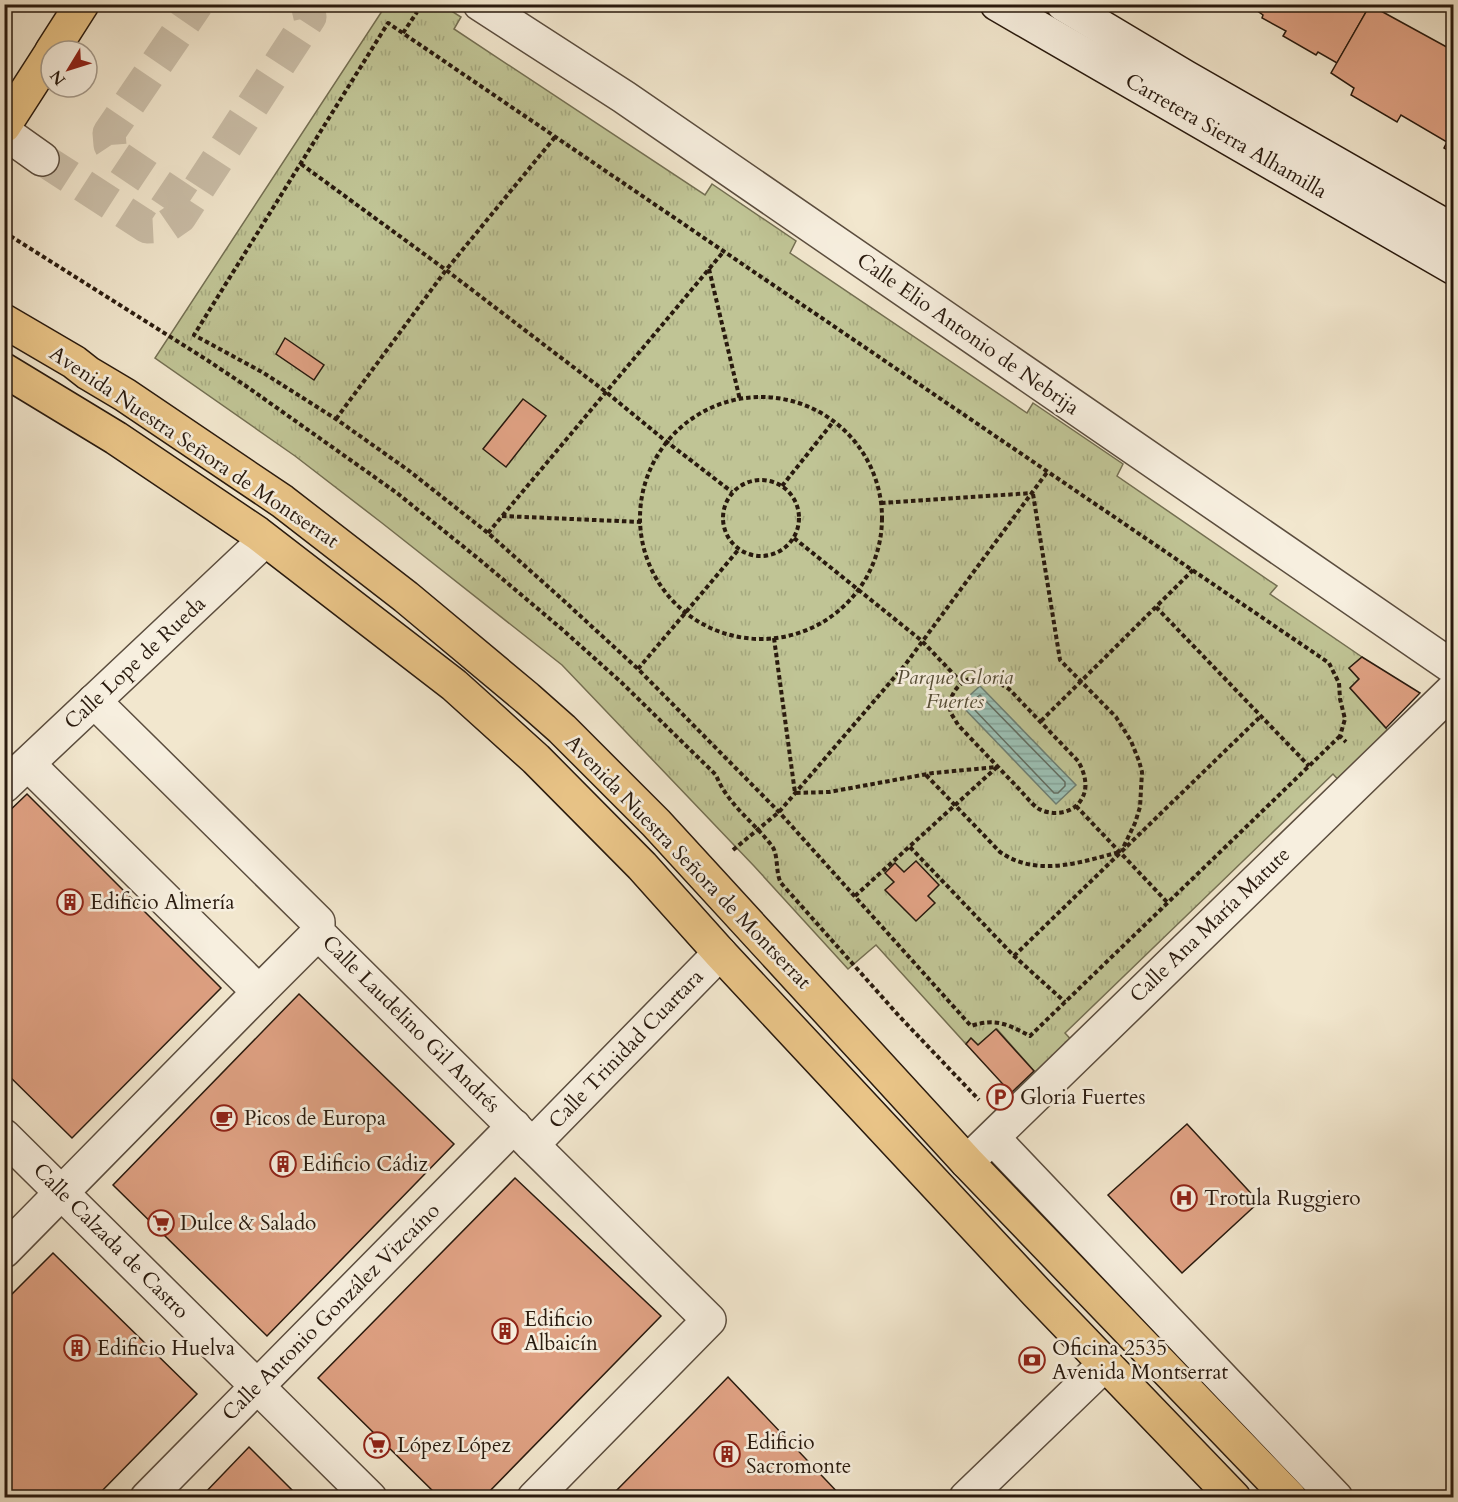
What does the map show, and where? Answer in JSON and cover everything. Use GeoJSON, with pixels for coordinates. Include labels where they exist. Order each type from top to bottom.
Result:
{"type":"FeatureCollection","features":[{"type":"Feature","properties":{"kind":"main road"},"geometry":{"type":"LineString","coordinates":[[60,39],[82,4]]}},
{"type":"Feature","properties":{"kind":"main road"},"geometry":{"type":"LineString","coordinates":[[4,126],[39,72]]}},
{"type":"Feature","properties":{"kind":"main road"},"geometry":{"type":"LineString","coordinates":[[4,298],[63,336],[74,362]]}},
{"type":"Feature","properties":{"kind":"main road","name":"Avenida Nuestra Señora de Montserrat"},"geometry":{"type":"LineString","coordinates":[[4,321],[125,394],[282,501],[406,597],[562,729],[709,880],[967,1162],[1290,1497]]}},
{"type":"Feature","properties":{"kind":"main road","name":"Avenida Nuestra Señora de Montserrat"},"geometry":{"type":"LineString","coordinates":[[4,370],[116,438],[265,540],[454,685],[496,722],[642,866],[1037,1293],[1234,1497]]}},
{"type":"Feature","properties":{"kind":"street","name":"Calle Elio Antonio de Nebrija"},"geometry":{"type":"LineString","coordinates":[[480,4],[624,97],[1454,668]]}},
{"type":"Feature","properties":{"kind":"street","name":"Carretera Sierra Alhamilla"},"geometry":{"type":"LineString","coordinates":[[997,4],[1454,268]]}},
{"type":"Feature","properties":{"kind":"street","name":"Carretera Sierra Alhamilla"},"geometry":{"type":"LineString","coordinates":[[1085,9],[1185,77],[1454,231]]}},
{"type":"Feature","properties":{"kind":"street"},"geometry":{"type":"LineString","coordinates":[[4,132],[42,159]]}},
{"type":"Feature","properties":{"kind":"street","name":"Calle Lope de Rueda"},"geometry":{"type":"LineString","coordinates":[[4,786],[265,540]]}},
{"type":"Feature","properties":{"kind":"street","name":"Calle Ana María Matute"},"geometry":{"type":"LineString","coordinates":[[967,1162],[1454,689]]}},
{"type":"Feature","properties":{"kind":"street","name":"Calle Laudelino Gil Andrés"},"geometry":{"type":"LineString","coordinates":[[94,701],[318,922],[318,933],[709,1320],[534,1497]]}},
{"type":"Feature","properties":{"kind":"street"},"geometry":{"type":"LineString","coordinates":[[28,764],[259,992]]}},
{"type":"Feature","properties":{"kind":"street"},"geometry":{"type":"LineString","coordinates":[[4,1251],[318,933]]}},
{"type":"Feature","properties":{"kind":"street","name":"Calle Trinidad Cuartara"},"geometry":{"type":"LineString","coordinates":[[523,1136],[720,952]]}},
{"type":"Feature","properties":{"kind":"street","name":"Calle Calzada de Castro"},"geometry":{"type":"LineString","coordinates":[[4,1136],[370,1497]]}},
{"type":"Feature","properties":{"kind":"street","name":"Calle Antonio González Vizcaíno"},"geometry":{"type":"LineString","coordinates":[[147,1497],[258,1386],[523,1136]]}},
{"type":"Feature","properties":{"kind":"street"},"geometry":{"type":"LineString","coordinates":[[993,1138],[1336,1497]]}},
{"type":"Feature","properties":{"kind":"street"},"geometry":{"type":"LineString","coordinates":[[966,1497],[1105,1364]]}},
{"type":"Feature","properties":{"kind":"path"},"geometry":{"type":"LineString","coordinates":[[403,33],[417,12]]}},
{"type":"Feature","properties":{"kind":"path"},"geometry":{"type":"LineString","coordinates":[[388,23],[555,137],[1329,663],[1339,683],[1345,719],[1340,736],[1030,1036],[998,1022],[984,1022],[971,1026],[779,812],[638,669],[488,534],[408,470],[336,419],[262,372],[194,335],[388,23]]}},
{"type":"Feature","properties":{"kind":"path"},"geometry":{"type":"LineString","coordinates":[[336,419],[446,270],[555,137]]}},
{"type":"Feature","properties":{"kind":"path"},"geometry":{"type":"LineString","coordinates":[[301,164],[446,270],[732,492]]}},
{"type":"Feature","properties":{"kind":"path"},"geometry":{"type":"LineString","coordinates":[[4,232],[246,386],[388,487],[564,630],[716,775],[725,794],[775,851],[778,878],[781,883],[960,1081]]}},
{"type":"Feature","properties":{"kind":"path"},"geometry":{"type":"LineString","coordinates":[[488,534],[724,251]]}},
{"type":"Feature","properties":{"kind":"path"},"geometry":{"type":"LineString","coordinates":[[709,268],[740,400]]}},
{"type":"Feature","properties":{"kind":"path"},"geometry":{"type":"LineString","coordinates":[[766,397],[792,402],[811,409],[833,422],[858,446],[876,482],[882,521],[878,548],[869,573],[858,590],[836,614],[800,633],[774,638],[749,638],[725,633],[702,623],[665,591],[644,547],[641,522],[642,498],[654,463],[667,442],[705,411],[740,400],[766,397]]}},
{"type":"Feature","properties":{"kind":"path"},"geometry":{"type":"LineString","coordinates":[[782,486],[833,422]]}},
{"type":"Feature","properties":{"kind":"path"},"geometry":{"type":"LineString","coordinates":[[729,852],[779,812],[905,665],[1048,471]]}},
{"type":"Feature","properties":{"kind":"path"},"geometry":{"type":"LineString","coordinates":[[760,479],[772,480],[782,486],[797,504],[798,528],[794,538],[785,548],[775,554],[751,555],[740,549],[730,541],[724,530],[722,518],[724,506],[732,492],[748,481],[760,479]]}},
{"type":"Feature","properties":{"kind":"path"},"geometry":{"type":"LineString","coordinates":[[881,503],[1033,493]]}},
{"type":"Feature","properties":{"kind":"path"},"geometry":{"type":"LineString","coordinates":[[926,775],[1000,852],[1031,865],[1061,867],[1122,851],[1136,824],[1140,807],[1142,772],[1131,741],[1116,717],[1059,660],[1033,493]]}},
{"type":"Feature","properties":{"kind":"path"},"geometry":{"type":"LineString","coordinates":[[502,516],[641,522]]}},
{"type":"Feature","properties":{"kind":"path"},"geometry":{"type":"LineString","coordinates":[[794,538],[922,641],[962,683]]}},
{"type":"Feature","properties":{"kind":"path"},"geometry":{"type":"LineString","coordinates":[[638,669],[740,549]]}},
{"type":"Feature","properties":{"kind":"path"},"geometry":{"type":"LineString","coordinates":[[1041,722],[1193,570]]}},
{"type":"Feature","properties":{"kind":"path"},"geometry":{"type":"LineString","coordinates":[[1156,607],[1309,766]]}},
{"type":"Feature","properties":{"kind":"path"},"geometry":{"type":"LineString","coordinates":[[774,638],[795,793]]}},
{"type":"Feature","properties":{"kind":"path"},"geometry":{"type":"LineString","coordinates":[[989,677],[1009,689],[1078,760],[1086,789],[1076,806],[1057,813],[1038,808],[958,725],[951,714],[949,704],[962,683],[971,678],[989,677]]}},
{"type":"Feature","properties":{"kind":"path"},"geometry":{"type":"LineString","coordinates":[[1014,956],[1261,716]]}},
{"type":"Feature","properties":{"kind":"path"},"geometry":{"type":"LineString","coordinates":[[1340,736],[1353,749]]}},
{"type":"Feature","properties":{"kind":"path"},"geometry":{"type":"LineString","coordinates":[[795,793],[829,792],[926,775],[997,767]]}},
{"type":"Feature","properties":{"kind":"path"},"geometry":{"type":"LineString","coordinates":[[855,896],[997,767]]}},
{"type":"Feature","properties":{"kind":"path"},"geometry":{"type":"LineString","coordinates":[[1076,806],[1122,851],[1168,903]]}},
{"type":"Feature","properties":{"kind":"path"},"geometry":{"type":"LineString","coordinates":[[909,848],[1014,956],[1065,1002]]}},
{"type":"Feature","properties":{"kind":"green space","name":"Parque Gloria Fuertes"},"geometry":{"type":"Polygon","coordinates":[[[386,5],[442,5],[461,17],[454,29],[705,195],[712,184],[796,241],[790,253],[1027,413],[1033,403],[1123,464],[1117,476],[1277,586],[1270,594],[1362,657],[1349,668],[1359,679],[1350,688],[1392,735],[1343,785],[1333,774],[1065,1033],[1075,1044],[1015,1098],[1011,1093],[1034,1071],[997,1029],[978,1045],[971,1038],[966,1044],[876,945],[848,969],[754,866],[562,665],[295,456],[155,358],[386,5]]]}},
{"type":"Feature","properties":{"kind":"water"},"geometry":{"type":"Polygon","coordinates":[[[980,686],[1076,785],[1056,804],[960,704],[980,686]]]}},
{"type":"Feature","properties":{"kind":"building"},"geometry":{"type":"Polygon","coordinates":[[[1260,4],[1370,5],[1337,63],[1318,52],[1316,55],[1283,36],[1286,31],[1262,18],[1263,15],[1256,10],[1260,4]]]}},
{"type":"Feature","properties":{"kind":"building"},"geometry":{"type":"Polygon","coordinates":[[[1370,5],[1454,51],[1454,154],[1444,148],[1447,142],[1401,115],[1397,122],[1351,95],[1354,88],[1331,73],[1370,5]]]}},
{"type":"Feature","properties":{"kind":"building"},"geometry":{"type":"Polygon","coordinates":[[[285,338],[324,365],[314,380],[276,354],[285,338]]]}},
{"type":"Feature","properties":{"kind":"building"},"geometry":{"type":"Polygon","coordinates":[[[523,399],[546,416],[506,467],[483,449],[523,399]]]}},
{"type":"Feature","properties":{"kind":"building"},"geometry":{"type":"Polygon","coordinates":[[[1362,657],[1420,693],[1386,728],[1350,688],[1359,679],[1349,668],[1362,657]]]}},
{"type":"Feature","properties":{"kind":"building","name":"Edificio Almería"},"geometry":{"type":"Polygon","coordinates":[[[27,794],[221,988],[72,1138],[4,1071],[4,816],[27,794]]]}},
{"type":"Feature","properties":{"kind":"building"},"geometry":{"type":"Polygon","coordinates":[[[916,861],[939,885],[928,896],[935,903],[916,921],[885,890],[894,882],[885,873],[895,863],[904,872],[916,861]]]}},
{"type":"Feature","properties":{"kind":"building","name":"Edificio Cádiz"},"geometry":{"type":"Polygon","coordinates":[[[299,994],[454,1144],[267,1336],[113,1185],[299,994]]]}},
{"type":"Feature","properties":{"kind":"building"},"geometry":{"type":"Polygon","coordinates":[[[996,1029],[1034,1071],[1011,1093],[966,1044],[971,1038],[978,1045],[996,1029]]]}},
{"type":"Feature","properties":{"kind":"building","name":"Trotula Ruggiero"},"geometry":{"type":"Polygon","coordinates":[[[1187,1124],[1259,1202],[1182,1273],[1108,1195],[1187,1124]]]}},
{"type":"Feature","properties":{"kind":"building","name":"Edificio Albaicín"},"geometry":{"type":"Polygon","coordinates":[[[515,1178],[661,1316],[483,1498],[440,1498],[318,1378],[515,1178]]]}},
{"type":"Feature","properties":{"kind":"building","name":"Edificio Huelva"},"geometry":{"type":"Polygon","coordinates":[[[53,1253],[197,1394],[95,1498],[4,1498],[4,1302],[53,1253]]]}},
{"type":"Feature","properties":{"kind":"building","name":"Edificio Sacromonte"},"geometry":{"type":"Polygon","coordinates":[[[728,1377],[843,1498],[609,1498],[696,1410],[728,1377]]]}},
{"type":"Feature","properties":{"kind":"building"},"geometry":{"type":"Polygon","coordinates":[[[249,1447],[300,1498],[200,1498],[249,1447]]]}},
{"type":"Feature","properties":{"kind":"tunnel"},"geometry":{"type":"LineString","coordinates":[[188,204],[118,157],[110,145],[109,133],[197,4]]}},
{"type":"Feature","properties":{"kind":"tunnel"},"geometry":{"type":"LineString","coordinates":[[42,159],[147,227],[167,226],[180,217],[310,17],[307,4]]}},
{"type":"Feature","properties":{"kind":"place","name":"Edificio Almería"},"geometry":{"type":"Point","coordinates":[70,902]}},
{"type":"Feature","properties":{"kind":"place","name":"Gloria Fuertes"},"geometry":{"type":"Point","coordinates":[1000,1097]}},
{"type":"Feature","properties":{"kind":"place","name":"Picos de Europa"},"geometry":{"type":"Point","coordinates":[224,1118]}},
{"type":"Feature","properties":{"kind":"place","name":"Edificio Cádiz"},"geometry":{"type":"Point","coordinates":[283,1164]}},
{"type":"Feature","properties":{"kind":"place","name":"Trotula Ruggiero"},"geometry":{"type":"Point","coordinates":[1184,1198]}},
{"type":"Feature","properties":{"kind":"place","name":"Dulce & Salado"},"geometry":{"type":"Point","coordinates":[161,1223]}},
{"type":"Feature","properties":{"kind":"place","name":"Edificio Albaicín"},"geometry":{"type":"Point","coordinates":[505,1331]}},
{"type":"Feature","properties":{"kind":"place","name":"Edificio Huelva"},"geometry":{"type":"Point","coordinates":[77,1348]}},
{"type":"Feature","properties":{"kind":"place","name":"Oficina 2535 Avenida Montserrat"},"geometry":{"type":"Point","coordinates":[1032,1360]}},
{"type":"Feature","properties":{"kind":"place","name":"López López"},"geometry":{"type":"Point","coordinates":[377,1445]}},
{"type":"Feature","properties":{"kind":"place","name":"Edificio Sacromonte"},"geometry":{"type":"Point","coordinates":[727,1454]}}]}
